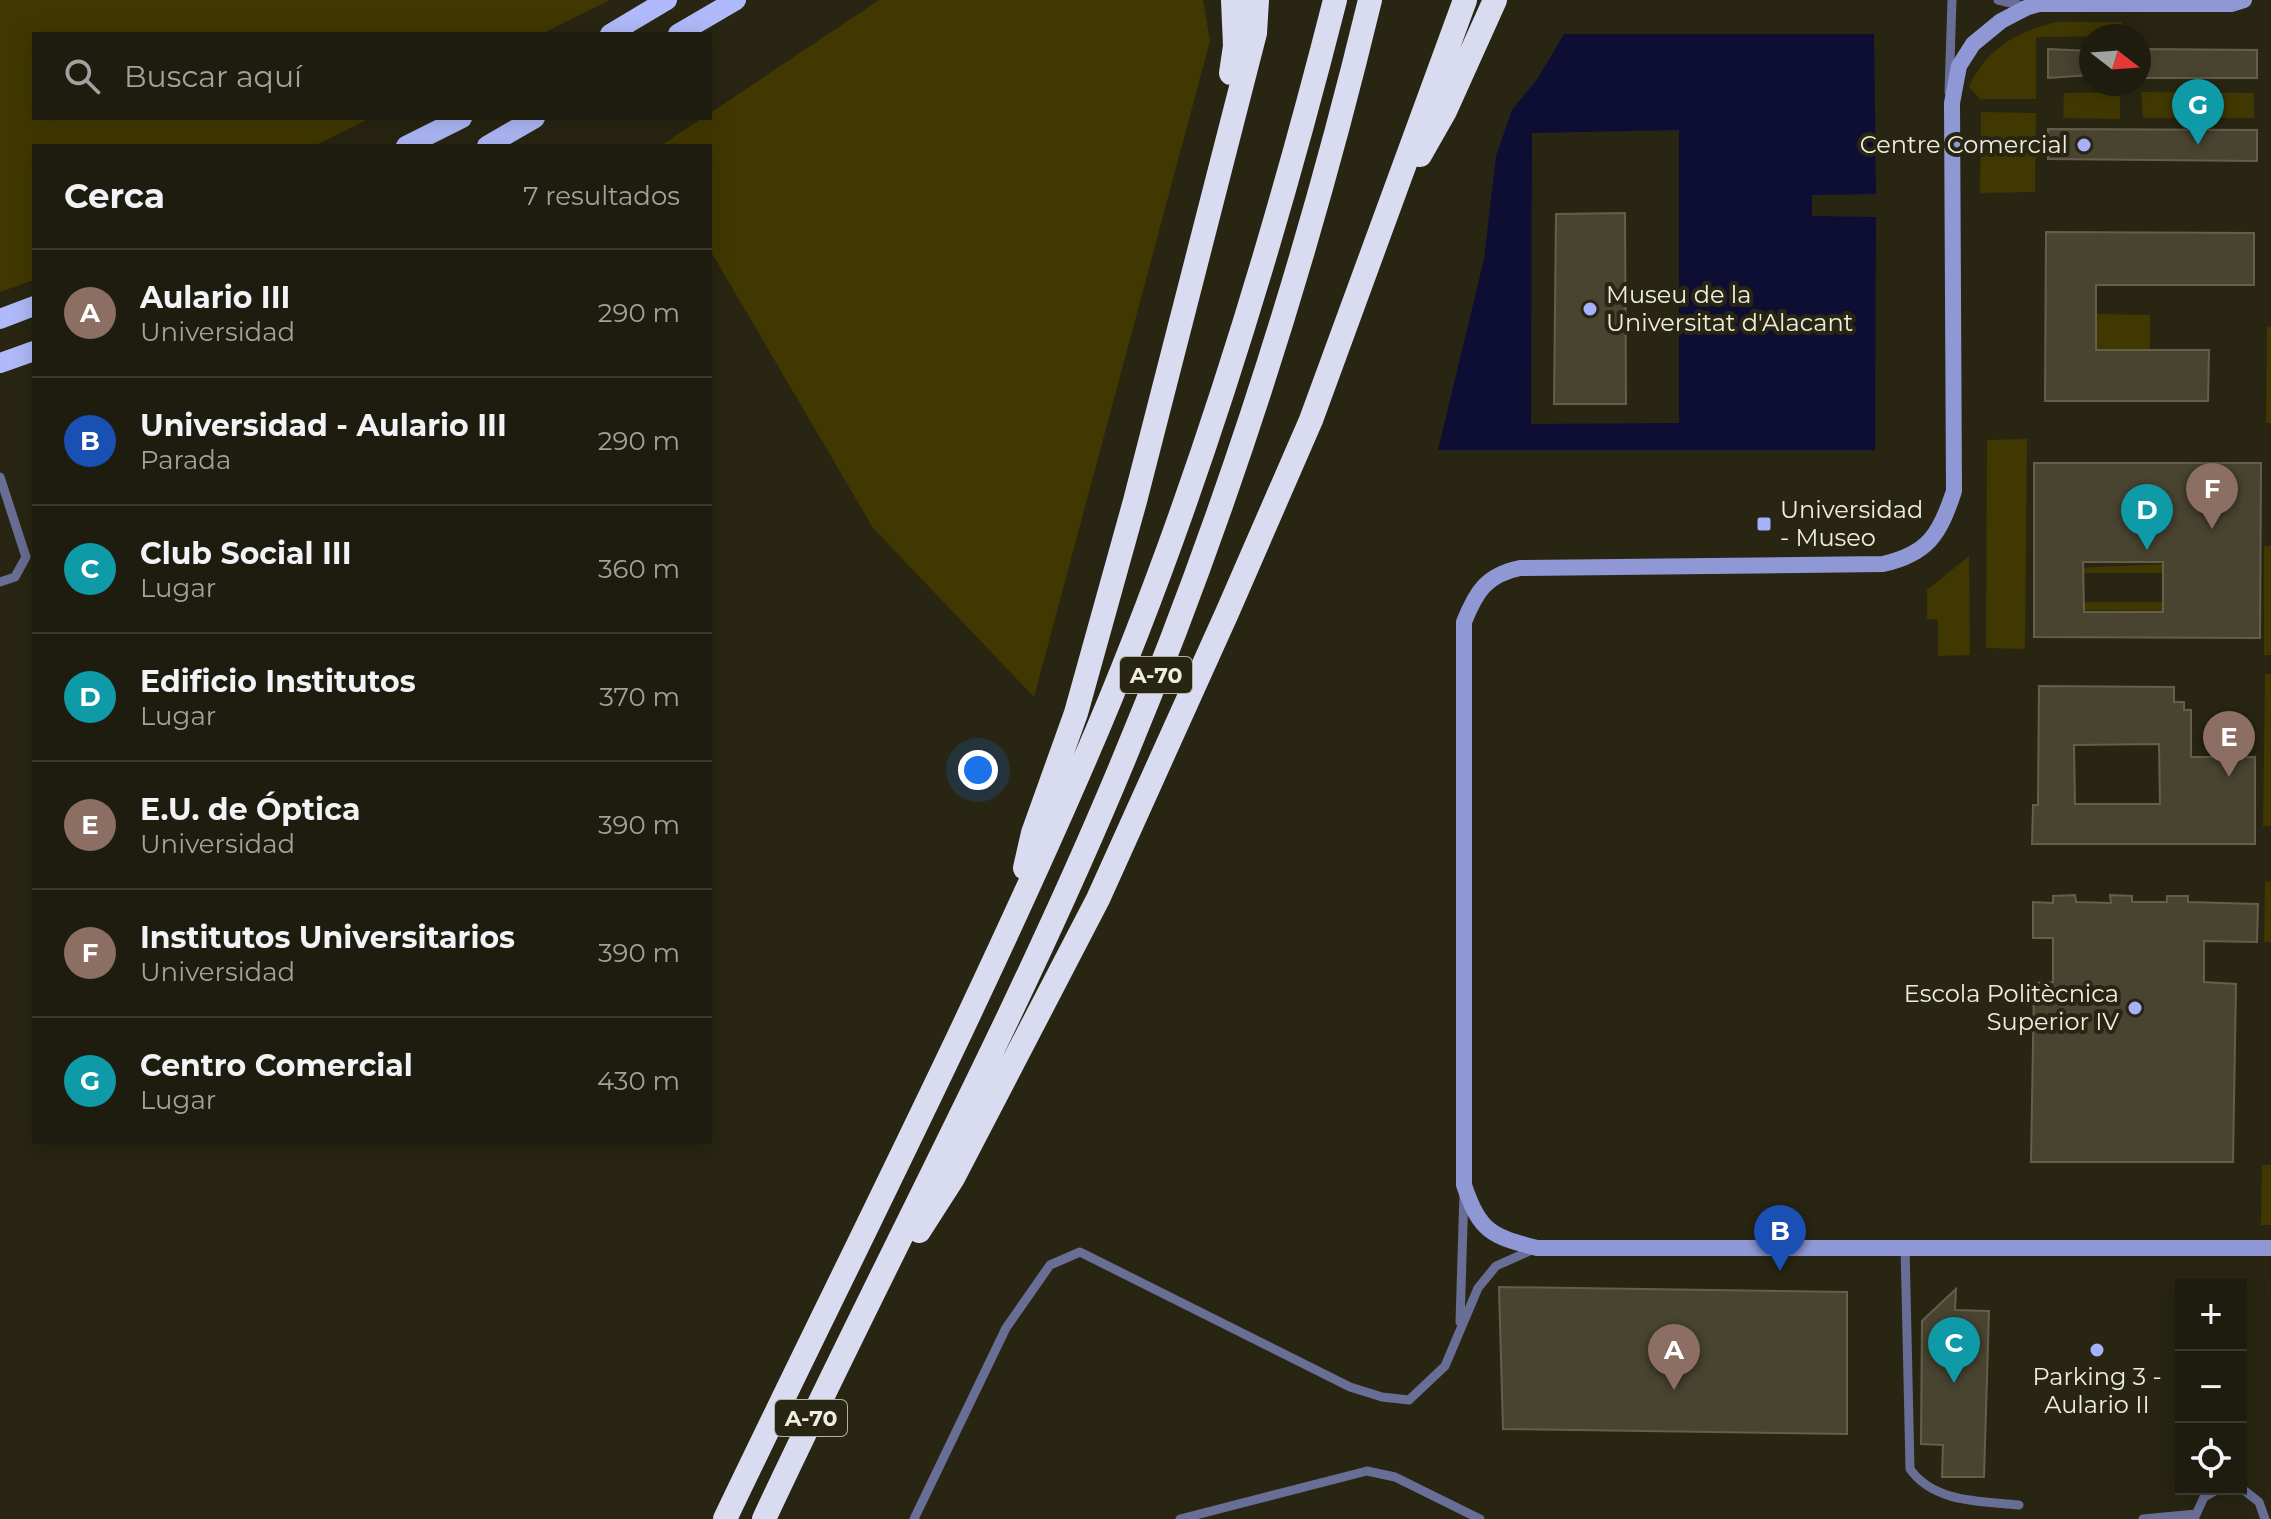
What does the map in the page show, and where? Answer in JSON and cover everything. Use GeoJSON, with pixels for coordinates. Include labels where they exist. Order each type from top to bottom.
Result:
{"type":"FeatureCollection","features":[{"type":"Feature","properties":{"kind":"highway"},"geometry":{"type":"LineString","coordinates":[[1205,217],[1205,193],[1233,57],[1233,0]]}},
{"type":"Feature","properties":{"kind":"highway"},"geometry":{"type":"LineString","coordinates":[[1014,917],[1033,833],[1076,713],[1135,501],[1205,217],[1214,196],[1255,33],[1257,0]]}},
{"type":"Feature","properties":{"kind":"highway","name":"A-70"},"geometry":{"type":"LineString","coordinates":[[725,1519],[1014,917],[1086,757],[1131,645],[1214,413],[1290,168],[1335,0]]}},
{"type":"Feature","properties":{"kind":"highway","name":"A-70"},"geometry":{"type":"LineString","coordinates":[[764,1519],[1026,979],[1111,789],[1185,602],[1261,386],[1344,106],[1370,0]]}},
{"type":"Feature","properties":{"kind":"highway"},"geometry":{"type":"LineString","coordinates":[[862,1320],[953,1178],[1098,899],[1311,420],[1465,0]]}},
{"type":"Feature","properties":{"kind":"highway"},"geometry":{"type":"LineString","coordinates":[[1392,202],[1477,0]]}},
{"type":"Feature","properties":{"kind":"highway"},"geometry":{"type":"LineString","coordinates":[[1392,202],[1445,111],[1495,0]]}},
{"type":"Feature","properties":{"kind":"main road"},"geometry":{"type":"LineString","coordinates":[[613,32],[667,0]]}},
{"type":"Feature","properties":{"kind":"main road"},"geometry":{"type":"LineString","coordinates":[[681,32],[736,0]]}},
{"type":"Feature","properties":{"kind":"main road"},"geometry":{"type":"LineString","coordinates":[[410,144],[458,120]]}},
{"type":"Feature","properties":{"kind":"main road"},"geometry":{"type":"LineString","coordinates":[[490,144],[532,120]]}},
{"type":"Feature","properties":{"kind":"main road"},"geometry":{"type":"LineString","coordinates":[[0,319],[32,307]]}},
{"type":"Feature","properties":{"kind":"main road"},"geometry":{"type":"LineString","coordinates":[[0,363],[32,352]]}},
{"type":"Feature","properties":{"kind":"street"},"geometry":{"type":"LineString","coordinates":[[2244,0],[2231,4],[2039,4],[2001,21],[1973,44],[1959,66],[1952,103],[1954,491],[1938,531],[1923,548],[1909,558],[1883,564],[1520,568],[1501,572],[1476,593],[1464,622],[1464,1185],[1474,1215],[1494,1236],[1537,1248],[1905,1245],[2271,1248]]}},
{"type":"Feature","properties":{"kind":"lane"},"geometry":{"type":"LineString","coordinates":[[1952,0],[1947,85],[1952,103]]}},
{"type":"Feature","properties":{"kind":"lane"},"geometry":{"type":"LineString","coordinates":[[1998,0],[2028,7]]}},
{"type":"Feature","properties":{"kind":"lane"},"geometry":{"type":"LineString","coordinates":[[0,477],[26,557],[15,577],[0,582]]}},
{"type":"Feature","properties":{"kind":"lane"},"geometry":{"type":"LineString","coordinates":[[1460,1325],[1464,1185]]}},
{"type":"Feature","properties":{"kind":"lane"},"geometry":{"type":"LineString","coordinates":[[1905,1245],[1910,1469],[1919,1482],[1935,1491],[1960,1498],[2019,1505]]}},
{"type":"Feature","properties":{"kind":"lane"},"geometry":{"type":"LineString","coordinates":[[914,1519],[1006,1328],[1050,1265],[1080,1252],[1350,1387],[1382,1397],[1409,1400],[1445,1366],[1478,1288],[1496,1266],[1537,1248]]}},
{"type":"Feature","properties":{"kind":"lane"},"geometry":{"type":"LineString","coordinates":[[1180,1519],[1367,1471],[1395,1477],[1480,1519]]}},
{"type":"Feature","properties":{"kind":"lane"},"geometry":{"type":"LineString","coordinates":[[2247,1493],[2259,1502],[2265,1519]]}},
{"type":"Feature","properties":{"kind":"lane"},"geometry":{"type":"LineString","coordinates":[[2143,1519],[2195,1517],[2208,1495]]}},
{"type":"Feature","properties":{"kind":"shaded area"},"geometry":{"type":"Polygon","coordinates":[[[0,0],[610,0],[545,32],[32,32],[32,120],[367,120],[318,144],[32,144],[32,281],[0,292],[0,0]]]}},
{"type":"Feature","properties":{"kind":"shaded area"},"geometry":{"type":"Polygon","coordinates":[[[879,0],[1203,0],[1210,41],[1034,697],[873,528],[712,253],[712,144],[663,144],[699,120],[712,120],[712,112],[879,0]]]}},
{"type":"Feature","properties":{"kind":"shaded area"},"geometry":{"type":"Polygon","coordinates":[[[2057,22],[2122,22],[2079,24],[2079,36],[2036,37],[2036,99],[1980,99],[1969,87],[1984,62],[2004,44],[2029,31],[2057,22]]]}},
{"type":"Feature","properties":{"kind":"shaded area"},"geometry":{"type":"Polygon","coordinates":[[[1564,34],[1874,34],[1876,194],[1812,195],[1812,216],[1876,217],[1875,450],[1438,450],[1484,259],[1496,156],[1512,110],[1538,78],[1564,34]],[[1679,130],[1532,133],[1531,424],[1679,423],[1679,130]]]}},
{"type":"Feature","properties":{"kind":"shaded area"},"geometry":{"type":"Polygon","coordinates":[[[2151,92],[2254,93],[2254,118],[2143,118],[2141,96],[2151,96],[2151,92]]]}},
{"type":"Feature","properties":{"kind":"shaded area"},"geometry":{"type":"Polygon","coordinates":[[[2064,93],[2120,96],[2120,119],[2063,118],[2064,93]]]}},
{"type":"Feature","properties":{"kind":"shaded area"},"geometry":{"type":"Polygon","coordinates":[[[1981,112],[2036,113],[2035,192],[1980,193],[1981,112]]]}},
{"type":"Feature","properties":{"kind":"shaded area"},"geometry":{"type":"Polygon","coordinates":[[[2096,314],[2150,315],[2150,350],[2096,350],[2096,314]]]}},
{"type":"Feature","properties":{"kind":"shaded area"},"geometry":{"type":"Polygon","coordinates":[[[2267,327],[2271,327],[2271,423],[2266,423],[2267,327]]]}},
{"type":"Feature","properties":{"kind":"shaded area"},"geometry":{"type":"Polygon","coordinates":[[[2027,439],[2025,649],[1986,648],[1987,440],[2027,439]]]}},
{"type":"Feature","properties":{"kind":"shaded area"},"geometry":{"type":"Polygon","coordinates":[[[2264,546],[2271,546],[2271,655],[2264,655],[2264,546]]]}},
{"type":"Feature","properties":{"kind":"shaded area"},"geometry":{"type":"Polygon","coordinates":[[[1969,556],[1970,655],[1938,656],[1938,620],[1927,619],[1927,590],[1969,556]]]}},
{"type":"Feature","properties":{"kind":"shaded area"},"geometry":{"type":"Polygon","coordinates":[[[2190,563],[2190,573],[2034,573],[2050,569],[2190,563]]]}},
{"type":"Feature","properties":{"kind":"shaded area"},"geometry":{"type":"Polygon","coordinates":[[[2081,602],[2190,602],[2190,611],[2081,610],[2081,602]]]}},
{"type":"Feature","properties":{"kind":"shaded area"},"geometry":{"type":"Polygon","coordinates":[[[2265,674],[2271,674],[2271,826],[2263,826],[2265,674]]]}},
{"type":"Feature","properties":{"kind":"shaded area"},"geometry":{"type":"Polygon","coordinates":[[[2265,881],[2271,882],[2271,942],[2264,942],[2265,881]]]}},
{"type":"Feature","properties":{"kind":"shaded area"},"geometry":{"type":"Polygon","coordinates":[[[2262,1165],[2271,1165],[2271,1225],[2261,1225],[2262,1165]]]}},
{"type":"Feature","properties":{"kind":"building"},"geometry":{"type":"Polygon","coordinates":[[[2048,49],[2079,50],[2079,76],[2048,78],[2048,49]]]}},
{"type":"Feature","properties":{"kind":"building"},"geometry":{"type":"Polygon","coordinates":[[[2151,49],[2257,50],[2257,78],[2151,78],[2151,49]]]}},
{"type":"Feature","properties":{"kind":"building"},"geometry":{"type":"Polygon","coordinates":[[[2048,129],[2257,130],[2257,161],[2048,159],[2048,129]]]}},
{"type":"Feature","properties":{"kind":"building","name":"Museu de la Universitat d'Alacant"},"geometry":{"type":"Polygon","coordinates":[[[1625,213],[1626,404],[1554,404],[1556,214],[1625,213]]]}},
{"type":"Feature","properties":{"kind":"building"},"geometry":{"type":"Polygon","coordinates":[[[2046,232],[2254,233],[2254,285],[2096,285],[2096,350],[2209,350],[2208,401],[2045,401],[2046,232]]]}},
{"type":"Feature","properties":{"kind":"building"},"geometry":{"type":"Polygon","coordinates":[[[2034,463],[2261,463],[2260,638],[2034,637],[2034,463]],[[2083,562],[2084,612],[2163,612],[2163,562],[2083,562]]]}},
{"type":"Feature","properties":{"kind":"building"},"geometry":{"type":"Polygon","coordinates":[[[2039,686],[2174,687],[2174,702],[2184,702],[2184,710],[2191,710],[2191,757],[2255,757],[2255,844],[2032,844],[2033,805],[2038,805],[2039,686]],[[2159,744],[2074,745],[2075,804],[2160,804],[2159,744]]]}},
{"type":"Feature","properties":{"kind":"building","name":"Escola Politècnica Superior IV"},"geometry":{"type":"Polygon","coordinates":[[[2075,895],[2076,902],[2111,903],[2110,895],[2132,896],[2132,902],[2167,902],[2167,896],[2188,896],[2188,902],[2258,904],[2257,942],[2204,941],[2204,982],[2236,984],[2233,1162],[2031,1162],[2034,983],[2053,982],[2053,938],[2033,938],[2033,902],[2053,903],[2053,896],[2075,895]]]}},
{"type":"Feature","properties":{"kind":"building"},"geometry":{"type":"Polygon","coordinates":[[[1499,1287],[1847,1292],[1847,1434],[1503,1429],[1499,1287]]]}},
{"type":"Feature","properties":{"kind":"building"},"geometry":{"type":"Polygon","coordinates":[[[1956,1289],[1955,1310],[1989,1311],[1984,1477],[1942,1477],[1943,1445],[1921,1444],[1922,1321],[1956,1289]]]}},
{"type":"Feature","properties":{"kind":"place","name":"Centre Comercial"},"geometry":{"type":"Point","coordinates":[2084,145]}},
{"type":"Feature","properties":{"kind":"place","name":"Centro Comercial"},"geometry":{"type":"Point","coordinates":[2198,145]}},
{"type":"Feature","properties":{"kind":"place","name":"Museu de la Universitat d'Alacant"},"geometry":{"type":"Point","coordinates":[1590,309]}},
{"type":"Feature","properties":{"kind":"place","name":"Universidad - Museo"},"geometry":{"type":"Point","coordinates":[1764,524]}},
{"type":"Feature","properties":{"kind":"place","name":"Institutos Universitarios"},"geometry":{"type":"Point","coordinates":[2212,529]}},
{"type":"Feature","properties":{"kind":"place","name":"Edificio Institutos"},"geometry":{"type":"Point","coordinates":[2147,550]}},
{"type":"Feature","properties":{"kind":"place","name":"E.U. de Óptica"},"geometry":{"type":"Point","coordinates":[2229,777]}},
{"type":"Feature","properties":{"kind":"place","name":"Escola Politècnica Superior IV"},"geometry":{"type":"Point","coordinates":[2135,1008]}},
{"type":"Feature","properties":{"kind":"place","name":"Universidad - Aulario III"},"geometry":{"type":"Point","coordinates":[1780,1271]}},
{"type":"Feature","properties":{"kind":"place","name":"Parking 3 - Aulario II"},"geometry":{"type":"Point","coordinates":[2097,1350]}},
{"type":"Feature","properties":{"kind":"place","name":"Club Social III"},"geometry":{"type":"Point","coordinates":[1954,1383]}},
{"type":"Feature","properties":{"kind":"place","name":"Aulario III"},"geometry":{"type":"Point","coordinates":[1674,1390]}}]}
